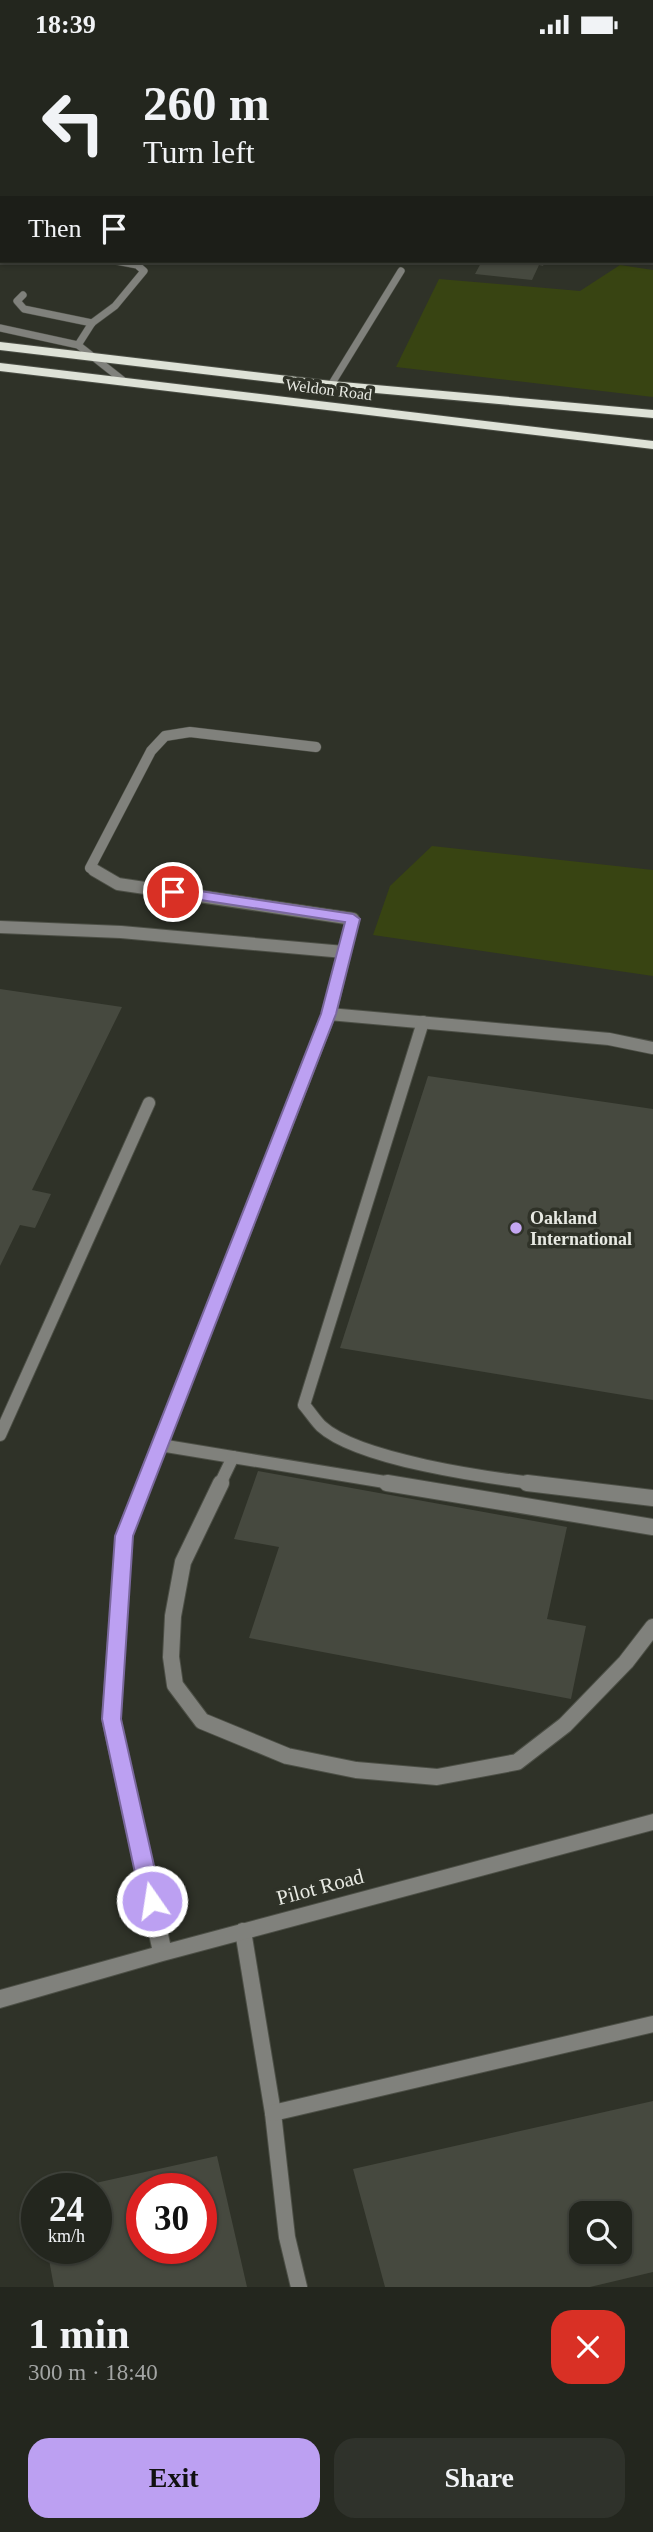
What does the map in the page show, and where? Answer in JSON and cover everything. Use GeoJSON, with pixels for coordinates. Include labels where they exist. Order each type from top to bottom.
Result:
{"type":"FeatureCollection","features":[{"type":"Feature","properties":{"kind":"highway","name":"Weldon Road"},"geometry":{"type":"LineString","coordinates":[[0,346],[331,385],[653,414]]}},
{"type":"Feature","properties":{"kind":"highway","name":"Weldon Road"},"geometry":{"type":"LineString","coordinates":[[0,367],[653,445]]}},
{"type":"Feature","properties":{"kind":"street"},"geometry":{"type":"LineString","coordinates":[[163,1953],[111,1719],[124,1536],[329,1014],[353,919]]}},
{"type":"Feature","properties":{"kind":"street","name":"Pilot Road"},"geometry":{"type":"LineString","coordinates":[[0,1999],[653,1822]]}},
{"type":"Feature","properties":{"kind":"lane"},"geometry":{"type":"LineString","coordinates":[[78,345],[92,323],[115,306],[145,271],[137,265],[126,263]]}},
{"type":"Feature","properties":{"kind":"lane"},"geometry":{"type":"LineString","coordinates":[[331,385],[401,271]]}},
{"type":"Feature","properties":{"kind":"lane"},"geometry":{"type":"LineString","coordinates":[[23,295],[17,301],[24,309],[92,323]]}},
{"type":"Feature","properties":{"kind":"lane"},"geometry":{"type":"LineString","coordinates":[[0,328],[78,345],[100,359],[125,382]]}},
{"type":"Feature","properties":{"kind":"lane"},"geometry":{"type":"LineString","coordinates":[[316,747],[190,732],[165,736],[151,751],[90,868],[118,884],[353,919]]}},
{"type":"Feature","properties":{"kind":"lane"},"geometry":{"type":"LineString","coordinates":[[0,927],[121,932],[344,952]]}},
{"type":"Feature","properties":{"kind":"lane"},"geometry":{"type":"LineString","coordinates":[[329,1014],[609,1039],[653,1048]]}},
{"type":"Feature","properties":{"kind":"lane"},"geometry":{"type":"LineString","coordinates":[[423,1021],[304,1405],[306,1414],[336,1436],[361,1448],[448,1471],[653,1498]]}},
{"type":"Feature","properties":{"kind":"lane"},"geometry":{"type":"LineString","coordinates":[[0,1435],[149,1103]]}},
{"type":"Feature","properties":{"kind":"lane"},"geometry":{"type":"LineString","coordinates":[[160,1445],[653,1527]]}},
{"type":"Feature","properties":{"kind":"lane"},"geometry":{"type":"LineString","coordinates":[[233,1457],[183,1562],[173,1616],[171,1657],[175,1685],[202,1721],[287,1756],[356,1770],[437,1777],[517,1762],[565,1725],[626,1662],[653,1627]]}},
{"type":"Feature","properties":{"kind":"lane"},"geometry":{"type":"LineString","coordinates":[[243,1931],[273,2113],[287,2237],[299,2287]]}},
{"type":"Feature","properties":{"kind":"lane"},"geometry":{"type":"LineString","coordinates":[[273,2113],[653,2024]]}},
{"type":"Feature","properties":{"kind":"green space"},"geometry":{"type":"Polygon","coordinates":[[[620,265],[653,270],[653,397],[396,367],[439,279],[580,291],[620,265]]]}},
{"type":"Feature","properties":{"kind":"green space"},"geometry":{"type":"Polygon","coordinates":[[[432,846],[653,870],[653,976],[373,935],[390,886],[432,846]]]}},
{"type":"Feature","properties":{"kind":"building"},"geometry":{"type":"Polygon","coordinates":[[[481,263],[544,263],[543,266],[539,265],[532,280],[475,274],[481,263]]]}},
{"type":"Feature","properties":{"kind":"building"},"geometry":{"type":"Polygon","coordinates":[[[0,989],[122,1007],[32,1190],[51,1194],[35,1228],[20,1225],[0,1266],[0,989]]]}},
{"type":"Feature","properties":{"kind":"building","name":"Oakland International"},"geometry":{"type":"Polygon","coordinates":[[[428,1076],[653,1109],[653,1400],[340,1348],[428,1076]]]}},
{"type":"Feature","properties":{"kind":"building"},"geometry":{"type":"Polygon","coordinates":[[[258,1471],[567,1527],[547,1619],[586,1626],[571,1699],[249,1638],[279,1547],[234,1539],[258,1471]]]}},
{"type":"Feature","properties":{"kind":"building"},"geometry":{"type":"Polygon","coordinates":[[[653,2101],[653,2272],[590,2287],[385,2287],[353,2169],[653,2101]]]}},
{"type":"Feature","properties":{"kind":"building"},"geometry":{"type":"Polygon","coordinates":[[[217,2156],[247,2287],[54,2287],[50,2264],[112,2264],[112,2179],[126,2176],[126,2264],[217,2264],[217,2173],[140,2173],[217,2156]]]}},
{"type":"Feature","properties":{"kind":"place","name":"Oakland International"},"geometry":{"type":"Point","coordinates":[516,1228]}},
{"type":"Feature","properties":{"kind":"route"},"geometry":{"type":"LineString","coordinates":[[152,1901],[111,1719],[124,1536],[329,1014],[353,919],[173,892]]}}]}
